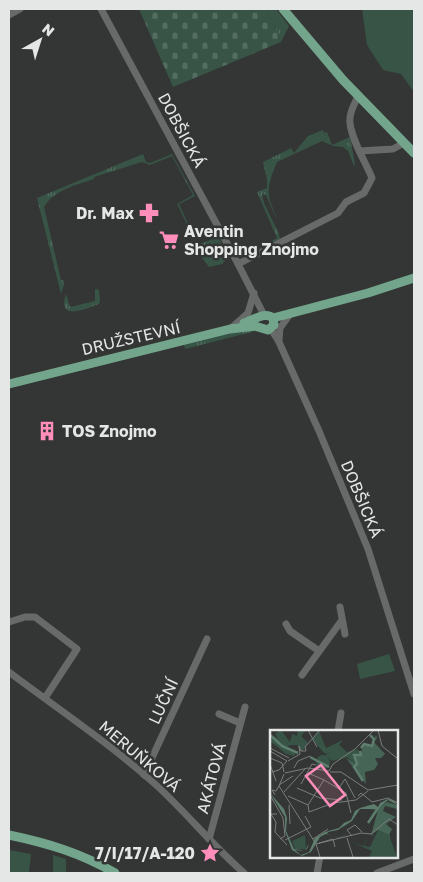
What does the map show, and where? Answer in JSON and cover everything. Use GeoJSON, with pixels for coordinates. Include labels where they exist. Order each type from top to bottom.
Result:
{"type":"FeatureCollection","features":[{"type":"Feature","properties":{"kind":"main road"},"geometry":{"type":"LineString","coordinates":[[283,9],[327,62],[414,154]]}},
{"type":"Feature","properties":{"kind":"main road"},"geometry":{"type":"LineString","coordinates":[[230,329],[262,316],[269,315],[273,318],[368,293],[414,278]]}},
{"type":"Feature","properties":{"kind":"main road"},"geometry":{"type":"LineString","coordinates":[[262,316],[258,323],[260,328],[266,330],[271,329],[274,323],[273,318]]}},
{"type":"Feature","properties":{"kind":"main road","name":"DRUŽSTEVNÍ"},"geometry":{"type":"LineString","coordinates":[[9,384],[230,329],[253,326],[260,328]]}},
{"type":"Feature","properties":{"kind":"main road"},"geometry":{"type":"LineString","coordinates":[[9,835],[62,848],[92,860],[115,873]]}},
{"type":"Feature","properties":{"kind":"street"},"geometry":{"type":"LineString","coordinates":[[9,14],[20,9]]}},
{"type":"Feature","properties":{"kind":"street","name":"DOBŠICKÁ"},"geometry":{"type":"LineString","coordinates":[[100,9],[254,293],[262,316]]}},
{"type":"Feature","properties":{"kind":"street"},"geometry":{"type":"LineString","coordinates":[[238,264],[338,213],[346,202],[364,194],[372,178],[350,122],[352,109],[358,96]]}},
{"type":"Feature","properties":{"kind":"street"},"geometry":{"type":"LineString","coordinates":[[360,151],[393,149],[404,143]]}},
{"type":"Feature","properties":{"kind":"street"},"geometry":{"type":"LineString","coordinates":[[230,329],[248,313],[254,293]]}},
{"type":"Feature","properties":{"kind":"street"},"geometry":{"type":"LineString","coordinates":[[279,342],[280,328],[291,313]]}},
{"type":"Feature","properties":{"kind":"street","name":"DOBŠICKÁ"},"geometry":{"type":"LineString","coordinates":[[271,329],[279,342],[319,431],[368,549],[414,689]]}},
{"type":"Feature","properties":{"kind":"street"},"geometry":{"type":"LineString","coordinates":[[340,607],[345,634]]}},
{"type":"Feature","properties":{"kind":"street"},"geometry":{"type":"LineString","coordinates":[[9,622],[26,617],[35,617],[77,650],[45,698]]}},
{"type":"Feature","properties":{"kind":"street"},"geometry":{"type":"LineString","coordinates":[[302,675],[342,620]]}},
{"type":"Feature","properties":{"kind":"street"},"geometry":{"type":"LineString","coordinates":[[286,624],[290,631],[319,651]]}},
{"type":"Feature","properties":{"kind":"street","name":"LUČNÍ"},"geometry":{"type":"LineString","coordinates":[[144,775],[207,639]]}},
{"type":"Feature","properties":{"kind":"street","name":"MERUŇKOVÁ"},"geometry":{"type":"LineString","coordinates":[[9,672],[144,775],[172,799],[244,873]]}},
{"type":"Feature","properties":{"kind":"street","name":"AKÁTOVÁ"},"geometry":{"type":"LineString","coordinates":[[209,839],[245,708]]}},
{"type":"Feature","properties":{"kind":"street"},"geometry":{"type":"LineString","coordinates":[[338,730],[341,713]]}},
{"type":"Feature","properties":{"kind":"street","name":"AKÁTOVÁ"},"geometry":{"type":"LineString","coordinates":[[219,714],[240,723]]}},
{"type":"Feature","properties":{"kind":"street"},"geometry":{"type":"LineString","coordinates":[[317,873],[320,857]]}},
{"type":"Feature","properties":{"kind":"street"},"geometry":{"type":"LineString","coordinates":[[377,873],[414,859]]}},
{"type":"Feature","properties":{"kind":"green space"},"geometry":{"type":"Polygon","coordinates":[[[139,9],[267,9],[281,42],[173,87],[139,9]]]}},
{"type":"Feature","properties":{"kind":"green space"},"geometry":{"type":"Polygon","coordinates":[[[267,9],[276,9],[289,26],[281,42],[267,9]]]}},
{"type":"Feature","properties":{"kind":"green space"},"geometry":{"type":"Polygon","coordinates":[[[362,9],[414,9],[414,92],[401,74],[383,70],[367,45],[362,9]]]}},
{"type":"Feature","properties":{"kind":"green space"},"geometry":{"type":"Polygon","coordinates":[[[323,130],[324,133],[327,132],[332,145],[350,137],[354,166],[348,151],[343,147],[333,146],[322,141],[277,162],[270,181],[269,196],[277,220],[266,195],[262,194],[280,239],[253,252],[277,238],[257,192],[267,188],[263,162],[291,148],[294,153],[308,136],[323,130]]]}},
{"type":"Feature","properties":{"kind":"green space"},"geometry":{"type":"Polygon","coordinates":[[[143,154],[146,162],[150,163],[172,154],[195,196],[179,204],[190,228],[194,226],[191,228],[196,241],[200,244],[213,239],[211,234],[216,233],[229,257],[222,264],[209,267],[195,249],[198,247],[177,204],[193,195],[172,156],[150,165],[142,162],[94,177],[94,179],[59,192],[44,207],[61,280],[63,280],[64,285],[61,294],[37,198],[143,154]]]}},
{"type":"Feature","properties":{"kind":"green space"},"geometry":{"type":"Polygon","coordinates":[[[95,289],[99,290],[99,304],[74,311],[69,311],[65,308],[66,294],[70,307],[95,301],[95,289]]]}},
{"type":"Feature","properties":{"kind":"green space"},"geometry":{"type":"Polygon","coordinates":[[[247,329],[256,331],[185,349],[184,345],[247,329]]]}},
{"type":"Feature","properties":{"kind":"green space"},"geometry":{"type":"Polygon","coordinates":[[[389,654],[395,671],[360,679],[357,664],[389,654]]]}},
{"type":"Feature","properties":{"kind":"green space"},"geometry":{"type":"Polygon","coordinates":[[[9,850],[31,854],[29,873],[9,873],[9,850]]]}},
{"type":"Feature","properties":{"kind":"green space"},"geometry":{"type":"Polygon","coordinates":[[[53,855],[66,859],[66,873],[53,873],[53,855]]]}},
{"type":"Feature","properties":{"kind":"place","name":"Dr. Max"},"geometry":{"type":"Point","coordinates":[149,213]}},
{"type":"Feature","properties":{"kind":"place","name":"Aventin Shopping Znojmo"},"geometry":{"type":"Point","coordinates":[169,240]}},
{"type":"Feature","properties":{"kind":"place","name":"TOS Znojmo"},"geometry":{"type":"Point","coordinates":[47,431]}},
{"type":"Feature","properties":{"kind":"place","name":"7/I/17/A-120"},"geometry":{"type":"Point","coordinates":[210,853]}}]}
